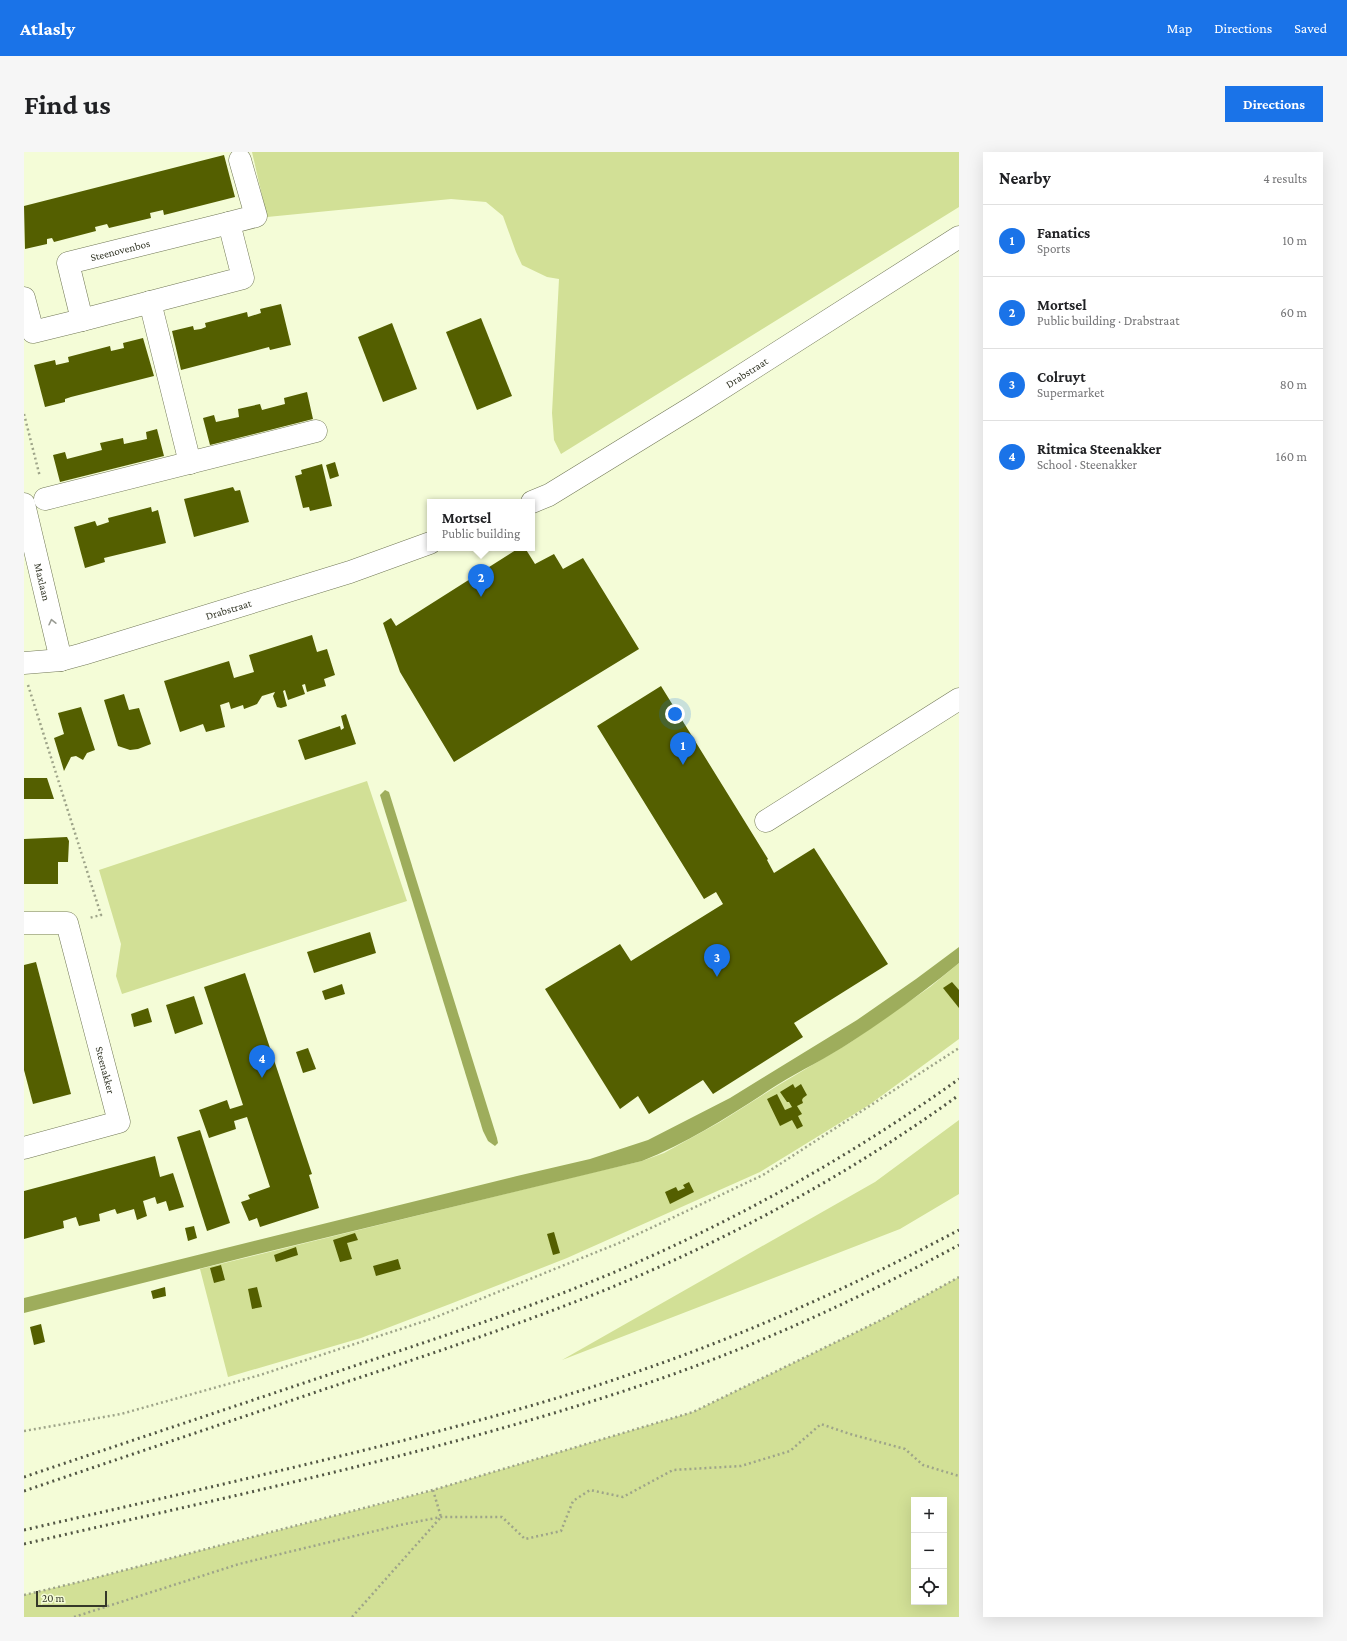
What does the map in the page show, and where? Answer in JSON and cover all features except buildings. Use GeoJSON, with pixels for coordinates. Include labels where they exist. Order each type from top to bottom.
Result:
{"type":"FeatureCollection","features":[{"type":"Feature","properties":{"kind":"street","name":"Steenovenbos"},"geometry":{"type":"LineString","coordinates":[[82,320],[68,263],[256,216],[240,160]]}},
{"type":"Feature","properties":{"kind":"street"},"geometry":{"type":"LineString","coordinates":[[24,298],[28,336],[82,320],[243,278],[229,223]]}},
{"type":"Feature","properties":{"kind":"street","name":"Drabstraat"},"geometry":{"type":"LineString","coordinates":[[535,501],[548,495],[694,406],[959,238]]}},
{"type":"Feature","properties":{"kind":"street"},"geometry":{"type":"LineString","coordinates":[[150,302],[190,463]]}},
{"type":"Feature","properties":{"kind":"street"},"geometry":{"type":"LineString","coordinates":[[45,498],[316,431]]}},
{"type":"Feature","properties":{"kind":"street","name":"Maxlaan"},"geometry":{"type":"LineString","coordinates":[[24,504],[61,660]]}},
{"type":"Feature","properties":{"kind":"street","name":"Drabstraat"},"geometry":{"type":"LineString","coordinates":[[25,671],[350,572],[427,544]]}},
{"type":"Feature","properties":{"kind":"street"},"geometry":{"type":"LineString","coordinates":[[766,821],[959,699]]}},
{"type":"Feature","properties":{"kind":"street"},"geometry":{"type":"LineString","coordinates":[[24,923],[67,923]]}},
{"type":"Feature","properties":{"kind":"street","name":"Steenakker"},"geometry":{"type":"LineString","coordinates":[[24,1148],[119,1122],[67,923]]}},
{"type":"Feature","properties":{"kind":"path"},"geometry":{"type":"LineString","coordinates":[[25,671],[100,915],[67,923]]}},
{"type":"Feature","properties":{"kind":"path"},"geometry":{"type":"LineString","coordinates":[[24,1432],[121,1414],[260,1375],[431,1319],[619,1243],[763,1175],[959,1048]]}},
{"type":"Feature","properties":{"kind":"path"},"geometry":{"type":"LineString","coordinates":[[24,1595],[433,1490],[694,1412],[881,1320],[959,1277]]}},
{"type":"Feature","properties":{"kind":"path"},"geometry":{"type":"LineString","coordinates":[[74,1617],[239,1564],[400,1525],[441,1517],[502,1517],[525,1539],[560,1531],[573,1501],[590,1490],[623,1497],[673,1470],[741,1466],[790,1451],[820,1424],[905,1449],[923,1465],[959,1476]]}},
{"type":"Feature","properties":{"kind":"path"},"geometry":{"type":"LineString","coordinates":[[433,1490],[441,1517]]}},
{"type":"Feature","properties":{"kind":"path"},"geometry":{"type":"LineString","coordinates":[[352,1617],[441,1517]]}},
{"type":"Feature","properties":{"kind":"shaded area"},"geometry":{"type":"Polygon","coordinates":[[[252,152],[959,152],[959,207],[561,454],[554,440],[552,413],[559,279],[547,277],[522,265],[503,216],[486,202],[451,199],[267,217],[252,152]]]}},
{"type":"Feature","properties":{"kind":"shaded area"},"geometry":{"type":"Polygon","coordinates":[[[367,781],[407,901],[122,994],[116,976],[121,944],[99,870],[367,781]]]}},
{"type":"Feature","properties":{"kind":"shaded area"},"geometry":{"type":"Polygon","coordinates":[[[385,790],[389,792],[497,1138],[498,1143],[495,1146],[488,1141],[483,1131],[380,795],[385,790]]]}},
{"type":"Feature","properties":{"kind":"shaded area"},"geometry":{"type":"Polygon","coordinates":[[[959,947],[959,963],[920,994],[865,1033],[694,1136],[642,1161],[242,1258],[24,1313],[24,1298],[590,1159],[648,1140],[730,1098],[857,1020],[959,947]]]}},
{"type":"Feature","properties":{"kind":"shaded area"},"geometry":{"type":"Polygon","coordinates":[[[959,963],[959,1039],[869,1105],[760,1172],[567,1258],[450,1304],[361,1338],[228,1377],[200,1269],[642,1161],[664,1153],[720,1122],[851,1042],[930,987],[959,963]]]}},
{"type":"Feature","properties":{"kind":"shaded area"},"geometry":{"type":"Polygon","coordinates":[[[959,1120],[959,1194],[900,1229],[562,1360],[875,1182],[959,1120]]]}},
{"type":"Feature","properties":{"kind":"shaded area"},"geometry":{"type":"Polygon","coordinates":[[[959,1277],[959,1617],[24,1617],[24,1595],[423,1493],[693,1412],[881,1320],[959,1277]]]}},
{"type":"Feature","properties":{"kind":"railway"},"geometry":{"type":"LineString","coordinates":[[24,1477],[478,1324],[595,1280],[633,1264],[709,1229],[819,1170],[890,1126],[959,1079]]}},
{"type":"Feature","properties":{"kind":"railway"},"geometry":{"type":"LineString","coordinates":[[24,1491],[466,1342],[605,1290],[698,1249],[788,1203],[875,1152],[959,1095]]}},
{"type":"Feature","properties":{"kind":"railway"},"geometry":{"type":"LineString","coordinates":[[24,1530],[405,1440],[495,1416],[583,1390],[724,1340],[804,1306],[921,1250],[959,1230]]}},
{"type":"Feature","properties":{"kind":"railway"},"geometry":{"type":"LineString","coordinates":[[24,1544],[257,1491],[412,1453],[489,1432],[642,1385],[683,1371],[804,1322],[882,1285],[959,1245]]}},
{"type":"Feature","properties":{"kind":"place","name":"Mortsel"},"geometry":{"type":"Point","coordinates":[481,597]}},
{"type":"Feature","properties":{"kind":"place","name":"Fanatics"},"geometry":{"type":"Point","coordinates":[683,765]}},
{"type":"Feature","properties":{"kind":"place","name":"Colruyt"},"geometry":{"type":"Point","coordinates":[717,977]}},
{"type":"Feature","properties":{"kind":"place","name":"Ritmica Steenakker"},"geometry":{"type":"Point","coordinates":[262,1078]}}]}
